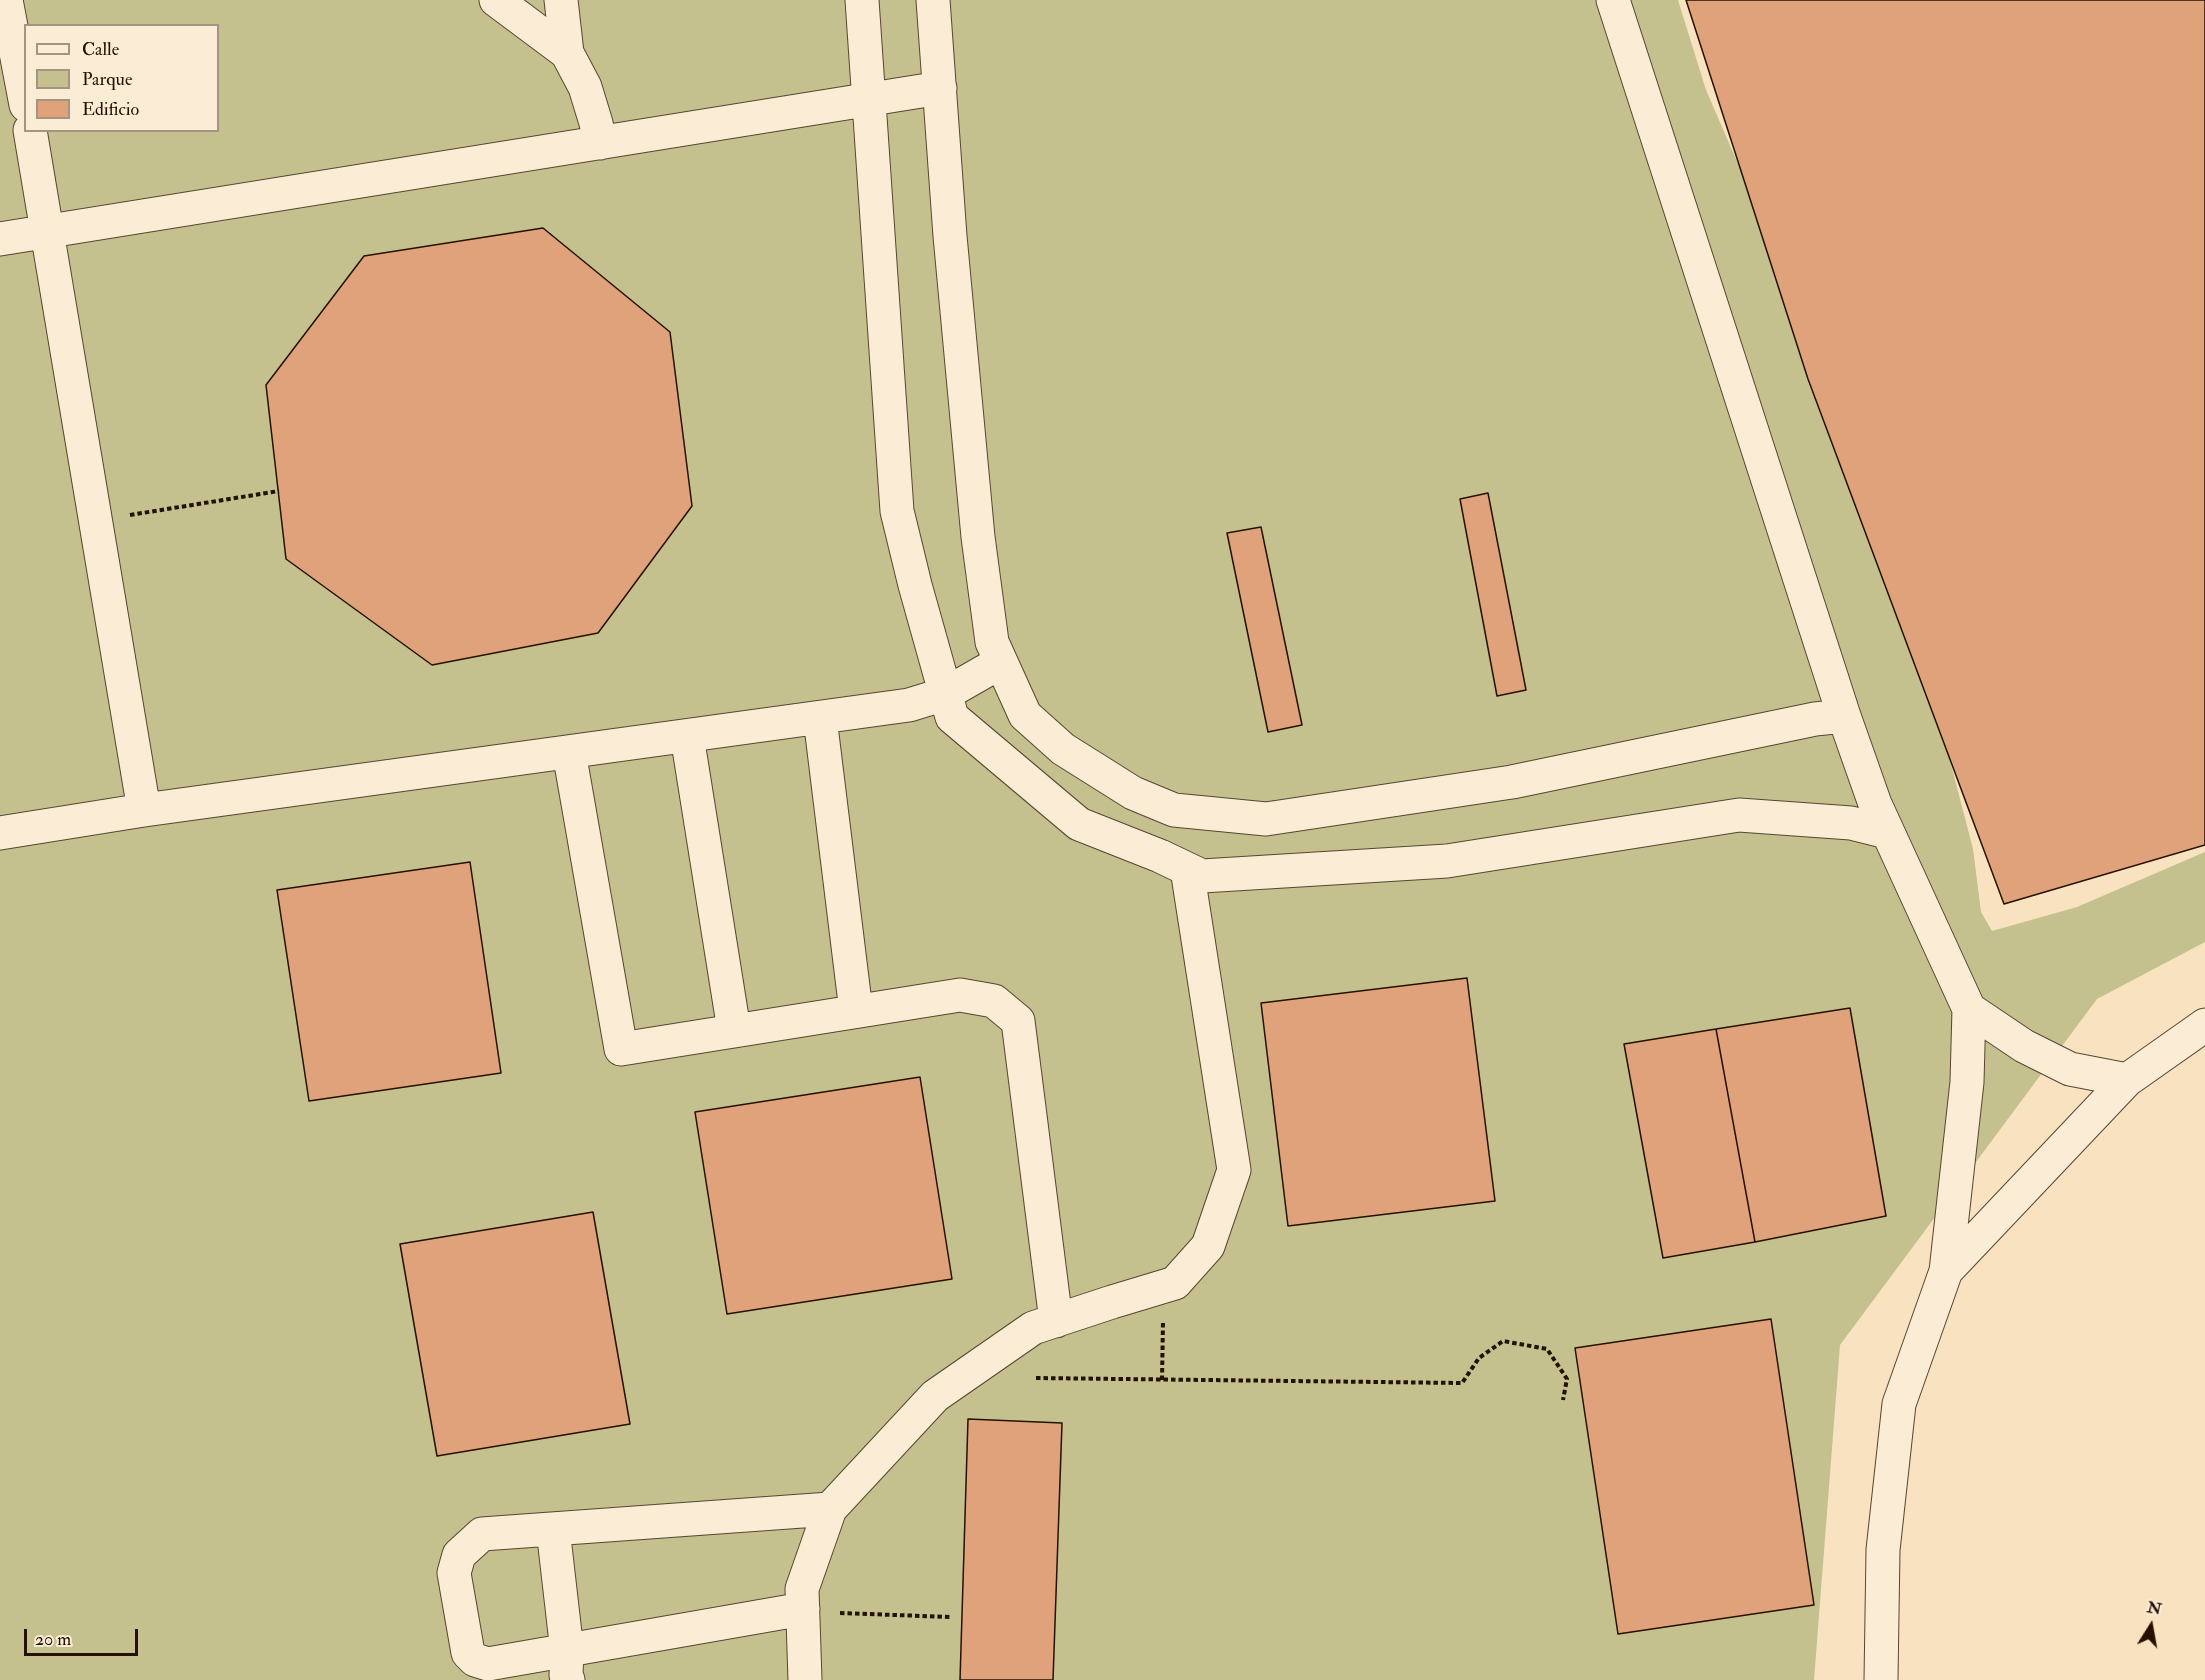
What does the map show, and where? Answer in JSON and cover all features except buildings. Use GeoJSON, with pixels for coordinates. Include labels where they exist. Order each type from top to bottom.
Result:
{"type":"FeatureCollection","features":[{"type":"Feature","properties":{"kind":"street"},"geometry":{"type":"LineString","coordinates":[[6,0],[24,94]]}},
{"type":"Feature","properties":{"kind":"street"},"geometry":{"type":"LineString","coordinates":[[496,0],[567,53]]}},
{"type":"Feature","properties":{"kind":"street"},"geometry":{"type":"LineString","coordinates":[[561,0],[567,53],[585,87],[600,143]]}},
{"type":"Feature","properties":{"kind":"street"},"geometry":{"type":"LineString","coordinates":[[862,0],[897,511],[915,585],[952,717],[1079,824],[1202,876],[1447,861],[1739,815],[1851,823],[1887,832]]}},
{"type":"Feature","properties":{"kind":"street"},"geometry":{"type":"LineString","coordinates":[[933,0],[950,236],[978,537],[992,642],[1025,715],[1063,749],[1133,793],[1174,810],[1266,819],[1512,782],[1815,719],[1844,716]]}},
{"type":"Feature","properties":{"kind":"street"},"geometry":{"type":"LineString","coordinates":[[1613,0],[1844,716],[1875,804],[1969,1009],[1967,1082],[1946,1271],[1899,1404],[1883,1550],[1881,1680]]}},
{"type":"Feature","properties":{"kind":"street"},"geometry":{"type":"LineString","coordinates":[[0,239],[939,88]]}},
{"type":"Feature","properties":{"kind":"street"},"geometry":{"type":"LineString","coordinates":[[30,132],[49,231],[144,810]]}},
{"type":"Feature","properties":{"kind":"street"},"geometry":{"type":"LineString","coordinates":[[0,833],[144,810],[909,705],[945,693],[1001,662]]}},
{"type":"Feature","properties":{"kind":"street"},"geometry":{"type":"LineString","coordinates":[[820,718],[856,1011]]}},
{"type":"Feature","properties":{"kind":"street"},"geometry":{"type":"LineString","coordinates":[[687,736],[734,1030]]}},
{"type":"Feature","properties":{"kind":"street"},"geometry":{"type":"LineString","coordinates":[[569,752],[621,1049],[960,994],[994,1001],[1018,1021],[1056,1321]]}},
{"type":"Feature","properties":{"kind":"street"},"geometry":{"type":"LineString","coordinates":[[805,1680],[802,1589],[830,1509],[935,1396],[1033,1328],[1175,1283],[1208,1246],[1234,1170],[1187,869]]}},
{"type":"Feature","properties":{"kind":"street"},"geometry":{"type":"LineString","coordinates":[[1969,1009],[2024,1046],[2070,1069],[2127,1080]]}},
{"type":"Feature","properties":{"kind":"street"},"geometry":{"type":"LineString","coordinates":[[1946,1271],[2127,1080],[2205,1025]]}},
{"type":"Feature","properties":{"kind":"street"},"geometry":{"type":"LineString","coordinates":[[803,1609],[568,1665],[488,1664],[475,1660],[468,1653],[454,1573],[459,1555],[482,1534],[830,1509]]}},
{"type":"Feature","properties":{"kind":"street"},"geometry":{"type":"LineString","coordinates":[[553,1529],[568,1665]]}},
{"type":"Feature","properties":{"kind":"path"},"geometry":{"type":"LineString","coordinates":[[96,520],[279,491]]}},
{"type":"Feature","properties":{"kind":"path"},"geometry":{"type":"LineString","coordinates":[[1162,1380],[1163,1322]]}},
{"type":"Feature","properties":{"kind":"path"},"geometry":{"type":"LineString","coordinates":[[1036,1378],[1462,1383],[1479,1358],[1503,1341],[1547,1349],[1567,1379],[1563,1400]]}},
{"type":"Feature","properties":{"kind":"path"},"geometry":{"type":"LineString","coordinates":[[836,1612],[950,1617]]}},
{"type":"Feature","properties":{"kind":"green space"},"geometry":{"type":"Polygon","coordinates":[[[0,0],[1678,0],[1706,90],[1832,381],[1942,730],[1973,849],[1981,912],[1992,931],[2077,907],[2205,852],[2205,942],[2097,999],[1840,1345],[1814,1680],[0,1680],[0,0]]]}}]}
